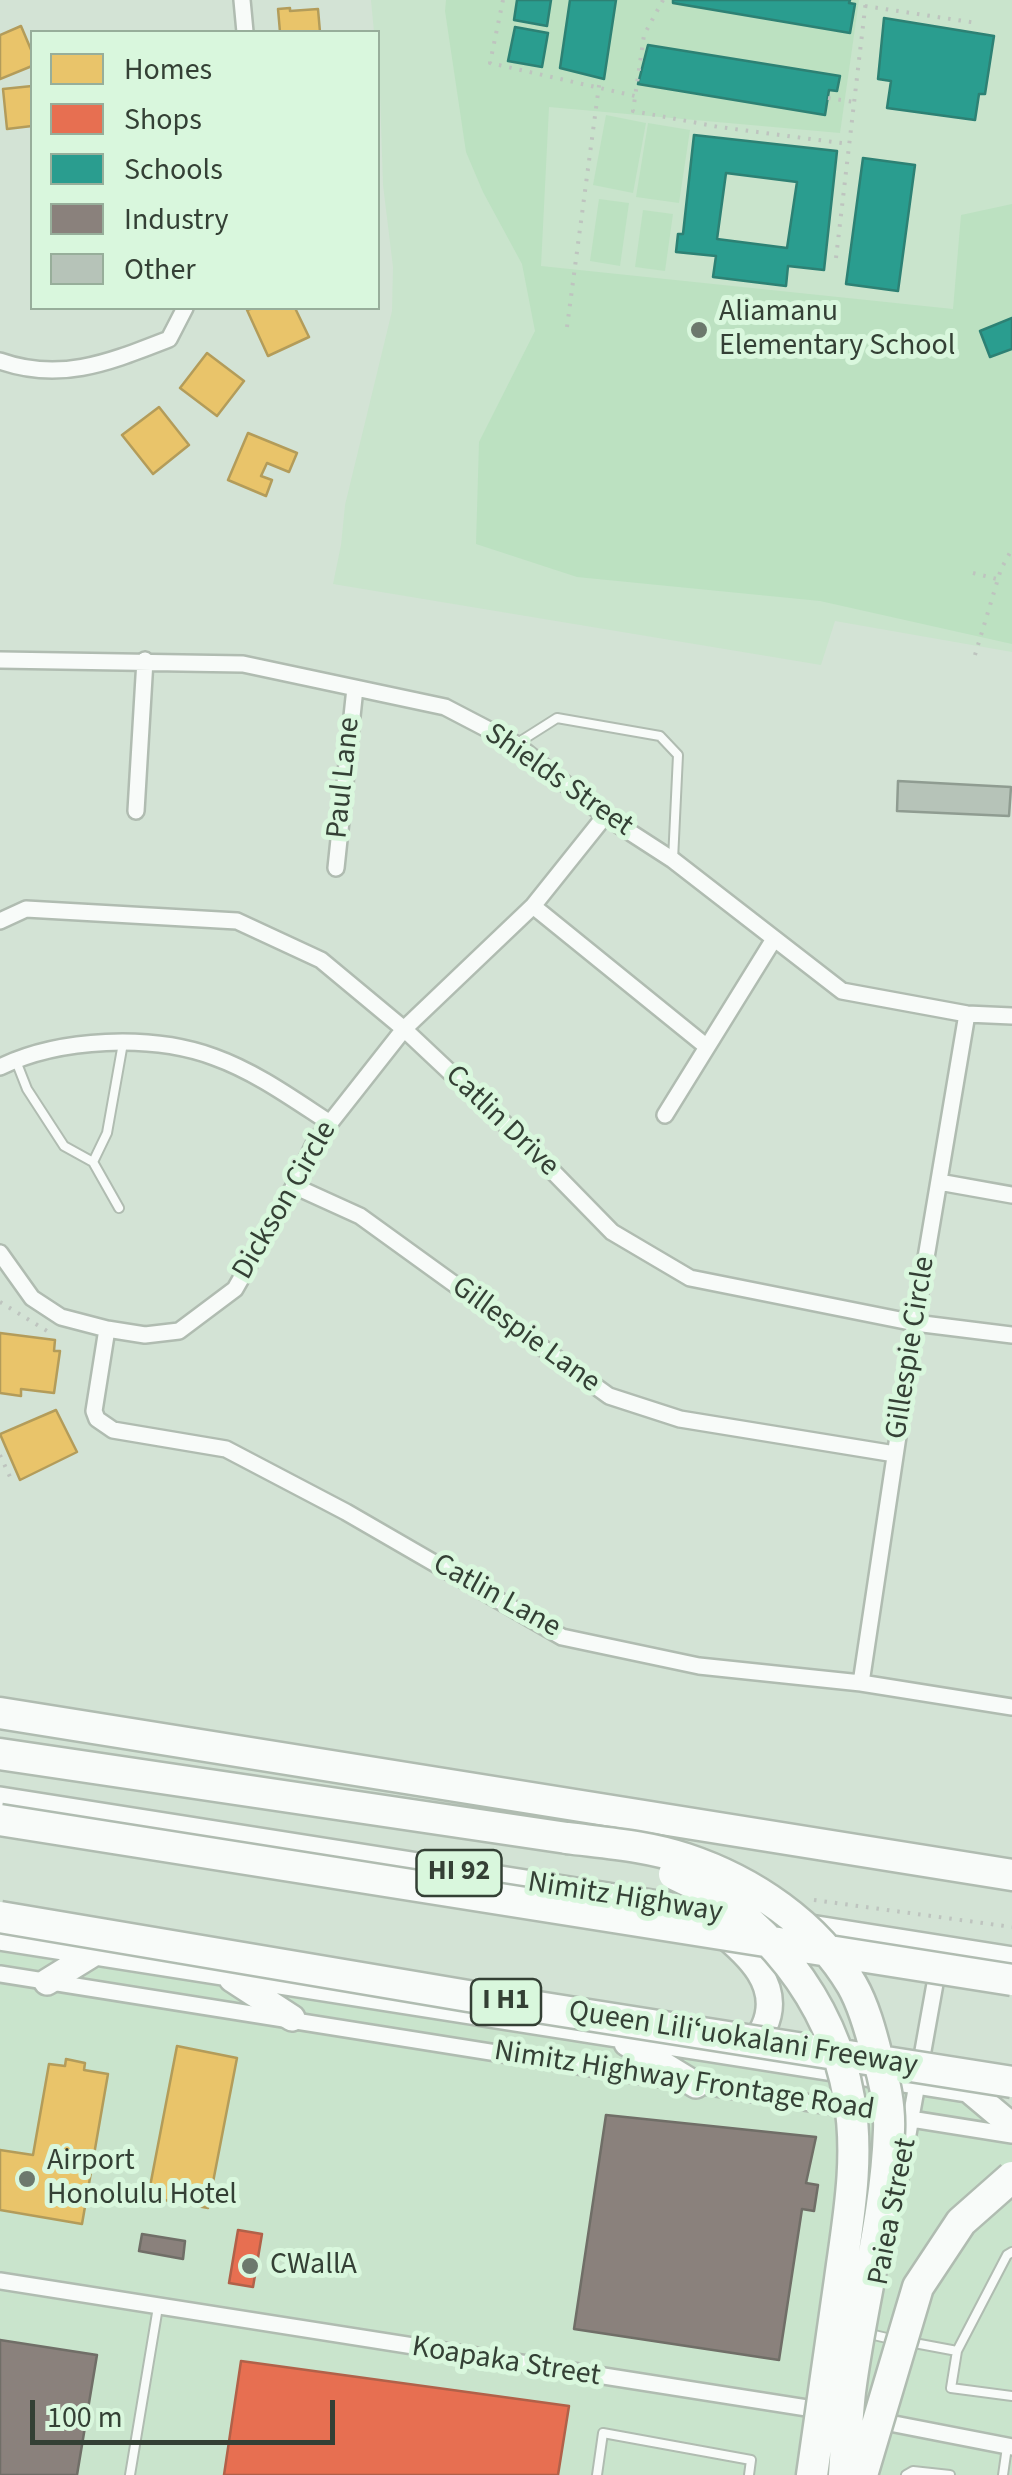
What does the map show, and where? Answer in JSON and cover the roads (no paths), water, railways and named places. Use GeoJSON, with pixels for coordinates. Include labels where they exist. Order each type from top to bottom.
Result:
{"type":"FeatureCollection","features":[{"type":"Feature","properties":{"kind":"highway"},"geometry":{"type":"LineString","coordinates":[[0,1713],[1012,1876]]}},
{"type":"Feature","properties":{"kind":"highway"},"geometry":{"type":"LineString","coordinates":[[0,1754],[683,1858],[724,1873],[762,1894],[796,1920],[826,1950],[852,1985],[882,2070],[890,2127],[878,2246],[850,2391],[844,2475]]}},
{"type":"Feature","properties":{"kind":"highway"},"geometry":{"type":"LineString","coordinates":[[0,1820],[1012,1980]]}},
{"type":"Feature","properties":{"kind":"highway"},"geometry":{"type":"LineString","coordinates":[[567,1838],[658,1867],[708,1889],[782,1955],[812,1996],[833,2041],[849,2098],[854,2152],[812,2475]]}},
{"type":"Feature","properties":{"kind":"highway","name":"Queen Liliʻuokalani Freeway"},"geometry":{"type":"LineString","coordinates":[[0,1917],[1012,2082]]}},
{"type":"Feature","properties":{"kind":"highway"},"geometry":{"type":"LineString","coordinates":[[862,2475],[918,2287],[961,2222],[1012,2177]]}},
{"type":"Feature","properties":{"kind":"main road","name":"Nimitz Highway"},"geometry":{"type":"LineString","coordinates":[[0,1800],[1012,1960]]}},
{"type":"Feature","properties":{"kind":"main road"},"geometry":{"type":"LineString","coordinates":[[693,1909],[756,1966],[767,1983],[771,2012],[759,2038],[748,2046],[708,2050]]}},
{"type":"Feature","properties":{"kind":"main road"},"geometry":{"type":"LineString","coordinates":[[0,1937],[1012,2095]]}},
{"type":"Feature","properties":{"kind":"main road"},"geometry":{"type":"LineString","coordinates":[[47,1982],[94,1953]]}},
{"type":"Feature","properties":{"kind":"main road"},"geometry":{"type":"LineString","coordinates":[[223,1974],[292,2018]]}},
{"type":"Feature","properties":{"kind":"main road"},"geometry":{"type":"LineString","coordinates":[[614,2035],[696,2085]]}},
{"type":"Feature","properties":{"kind":"main road"},"geometry":{"type":"LineString","coordinates":[[968,2090],[1012,2126]]}},
{"type":"Feature","properties":{"kind":"street"},"geometry":{"type":"LineString","coordinates":[[242,0],[245,30]]}},
{"type":"Feature","properties":{"kind":"street"},"geometry":{"type":"LineString","coordinates":[[0,361],[24,370],[97,367],[169,339],[183,310]]}},
{"type":"Feature","properties":{"kind":"street","name":"Shields Street"},"geometry":{"type":"LineString","coordinates":[[0,660],[243,664],[445,707],[516,744],[605,816],[673,860],[842,991],[967,1014],[1012,1016]]}},
{"type":"Feature","properties":{"kind":"street"},"geometry":{"type":"LineString","coordinates":[[136,810],[145,660]]}},
{"type":"Feature","properties":{"kind":"street","name":"Paul Lane"},"geometry":{"type":"LineString","coordinates":[[336,868],[355,688]]}},
{"type":"Feature","properties":{"kind":"street","name":"Dickson Circle"},"geometry":{"type":"LineString","coordinates":[[0,1253],[32,1298],[61,1317],[107,1330],[145,1335],[179,1331],[235,1289],[315,1142],[404,1029],[533,906],[605,816]]}},
{"type":"Feature","properties":{"kind":"street"},"geometry":{"type":"LineString","coordinates":[[533,906],[707,1047]]}},
{"type":"Feature","properties":{"kind":"street","name":"Catlin Drive"},"geometry":{"type":"LineString","coordinates":[[0,920],[26,909],[237,921],[320,960],[404,1029],[612,1232],[690,1278],[914,1324],[1012,1335]]}},
{"type":"Feature","properties":{"kind":"street"},"geometry":{"type":"LineString","coordinates":[[665,1114],[774,939]]}},
{"type":"Feature","properties":{"kind":"street","name":"Gillespie Circle"},"geometry":{"type":"LineString","coordinates":[[861,1683],[914,1324],[967,1014]]}},
{"type":"Feature","properties":{"kind":"street"},"geometry":{"type":"LineString","coordinates":[[0,1068],[49,1049],[123,1044],[213,1056],[264,1080],[330,1123]]}},
{"type":"Feature","properties":{"kind":"street"},"geometry":{"type":"LineString","coordinates":[[939,1182],[1012,1195]]}},
{"type":"Feature","properties":{"kind":"street","name":"Gillespie Lane"},"geometry":{"type":"LineString","coordinates":[[294,1186],[360,1216],[608,1396],[680,1418],[895,1454]]}},
{"type":"Feature","properties":{"kind":"street","name":"Catlin Lane"},"geometry":{"type":"LineString","coordinates":[[107,1330],[94,1411],[113,1430],[226,1449],[346,1512],[562,1637],[699,1666],[861,1683],[1012,1708]]}},
{"type":"Feature","properties":{"kind":"street","name":"Paiea Street"},"geometry":{"type":"LineString","coordinates":[[844,2475],[941,1948]]}},
{"type":"Feature","properties":{"kind":"street","name":"Nimitz Highway Frontage Road"},"geometry":{"type":"LineString","coordinates":[[0,1974],[1012,2135]]}},
{"type":"Feature","properties":{"kind":"street","name":"Koapaka Street"},"geometry":{"type":"LineString","coordinates":[[0,2280],[852,2415],[1010,2447]]}},
{"type":"Feature","properties":{"kind":"lane"},"geometry":{"type":"LineString","coordinates":[[516,744],[557,718],[660,736],[678,756],[673,860]]}},
{"type":"Feature","properties":{"kind":"lane"},"geometry":{"type":"LineString","coordinates":[[92,1162],[108,1133],[123,1044]]}},
{"type":"Feature","properties":{"kind":"lane"},"geometry":{"type":"LineString","coordinates":[[16,1061],[26,1089],[64,1146],[92,1162],[119,1208]]}},
{"type":"Feature","properties":{"kind":"lane"},"geometry":{"type":"LineString","coordinates":[[1010,2254],[957,2351],[951,2388],[1012,2396]]}},
{"type":"Feature","properties":{"kind":"lane"},"geometry":{"type":"LineString","coordinates":[[130,2475],[158,2307]]}},
{"type":"Feature","properties":{"kind":"lane"},"geometry":{"type":"LineString","coordinates":[[870,2334],[957,2351]]}},
{"type":"Feature","properties":{"kind":"lane"},"geometry":{"type":"LineString","coordinates":[[597,2475],[604,2433],[751,2460],[749,2475]]}},
{"type":"Feature","properties":{"kind":"lane"},"geometry":{"type":"LineString","coordinates":[[1003,2475],[1010,2447]]}},
{"type":"Feature","properties":{"kind":"lane"},"geometry":{"type":"LineString","coordinates":[[906,2475],[913,2471],[950,2475]]}},
{"type":"Feature","properties":{"kind":"place","name":"Aliamanu Elementary School"},"geometry":{"type":"Point","coordinates":[699,330]}},
{"type":"Feature","properties":{"kind":"place","name":"Airport Honolulu Hotel"},"geometry":{"type":"Point","coordinates":[27,2179]}},
{"type":"Feature","properties":{"kind":"place","name":"CWallA"},"geometry":{"type":"Point","coordinates":[250,2266]}}]}
